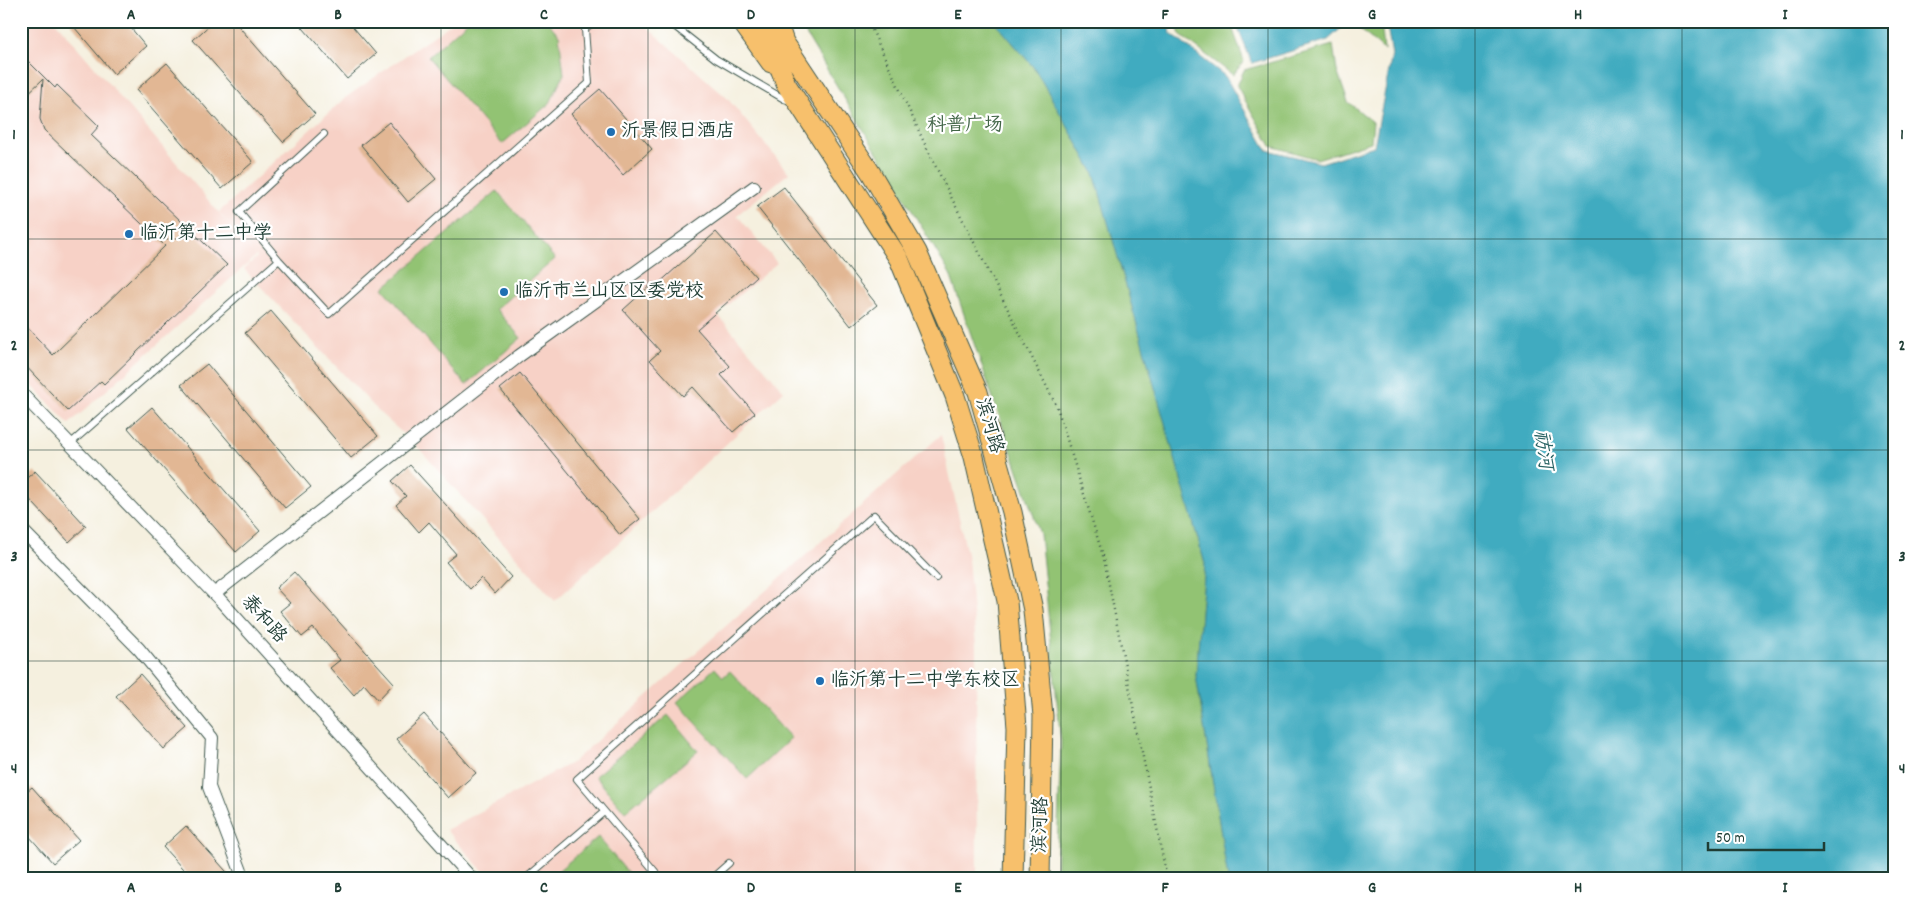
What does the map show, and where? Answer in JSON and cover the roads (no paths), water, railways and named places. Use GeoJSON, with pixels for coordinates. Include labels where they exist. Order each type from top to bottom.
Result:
{"type":"FeatureCollection","features":[{"type":"Feature","properties":{"kind":"main road"},"geometry":{"type":"LineString","coordinates":[[741,21],[786,84]]}},
{"type":"Feature","properties":{"kind":"main road","name":"滨河路"},"geometry":{"type":"LineString","coordinates":[[762,21],[786,84],[899,259],[955,396],[974,457],[1007,601],[1017,727],[1013,879]]}},
{"type":"Feature","properties":{"kind":"main road","name":"滨河路"},"geometry":{"type":"LineString","coordinates":[[777,21],[784,42],[871,173],[917,252],[978,392],[1012,512],[1033,610],[1043,716],[1040,879]]}},
{"type":"Feature","properties":{"kind":"street"},"geometry":{"type":"LineString","coordinates":[[214,594],[520,356],[754,186]]}},
{"type":"Feature","properties":{"kind":"street","name":"泰和路"},"geometry":{"type":"LineString","coordinates":[[21,393],[214,594],[472,879]]}},
{"type":"Feature","properties":{"kind":"street"},"geometry":{"type":"LineString","coordinates":[[21,529],[139,649],[212,738],[209,788],[244,879]]}},
{"type":"Feature","properties":{"kind":"lane"},"geometry":{"type":"LineString","coordinates":[[324,134],[239,212],[279,260],[329,314],[589,83],[585,29],[594,21]]}},
{"type":"Feature","properties":{"kind":"lane"},"geometry":{"type":"LineString","coordinates":[[668,21],[716,59],[784,99],[800,104]]}},
{"type":"Feature","properties":{"kind":"lane"},"geometry":{"type":"LineString","coordinates":[[70,444],[279,260]]}},
{"type":"Feature","properties":{"kind":"lane"},"geometry":{"type":"LineString","coordinates":[[659,879],[658,875],[577,779],[874,515],[936,578]]}},
{"type":"Feature","properties":{"kind":"lane"},"geometry":{"type":"LineString","coordinates":[[525,879],[604,812]]}},
{"type":"Feature","properties":{"kind":"lane"},"geometry":{"type":"LineString","coordinates":[[711,879],[729,862]]}},
{"type":"Feature","properties":{"kind":"water","name":"祊河"},"geometry":{"type":"Polygon","coordinates":[[[994,21],[1168,21],[1171,34],[1225,76],[1267,150],[1321,163],[1374,146],[1392,55],[1386,21],[1895,21],[1895,879],[1228,879],[1196,675],[1205,564],[1094,173],[1035,69],[994,21]]]}},
{"type":"Feature","properties":{"kind":"water"},"geometry":{"type":"Polygon","coordinates":[[[1235,21],[1349,21],[1328,40],[1252,63],[1235,21]]]}},
{"type":"Feature","properties":{"kind":"place","name":"沂景假日酒店"},"geometry":{"type":"Point","coordinates":[611,132]}},
{"type":"Feature","properties":{"kind":"place","name":"临沂第十二中学"},"geometry":{"type":"Point","coordinates":[129,234]}},
{"type":"Feature","properties":{"kind":"place","name":"临沂市兰山区区委党校"},"geometry":{"type":"Point","coordinates":[504,292]}},
{"type":"Feature","properties":{"kind":"place","name":"临沂第十二中学东校区"},"geometry":{"type":"Point","coordinates":[820,681]}},
{"type":"Feature","properties":{"kind":"park label","name":"科普广场"},"geometry":{"type":"Point","coordinates":[965,126]}}]}
